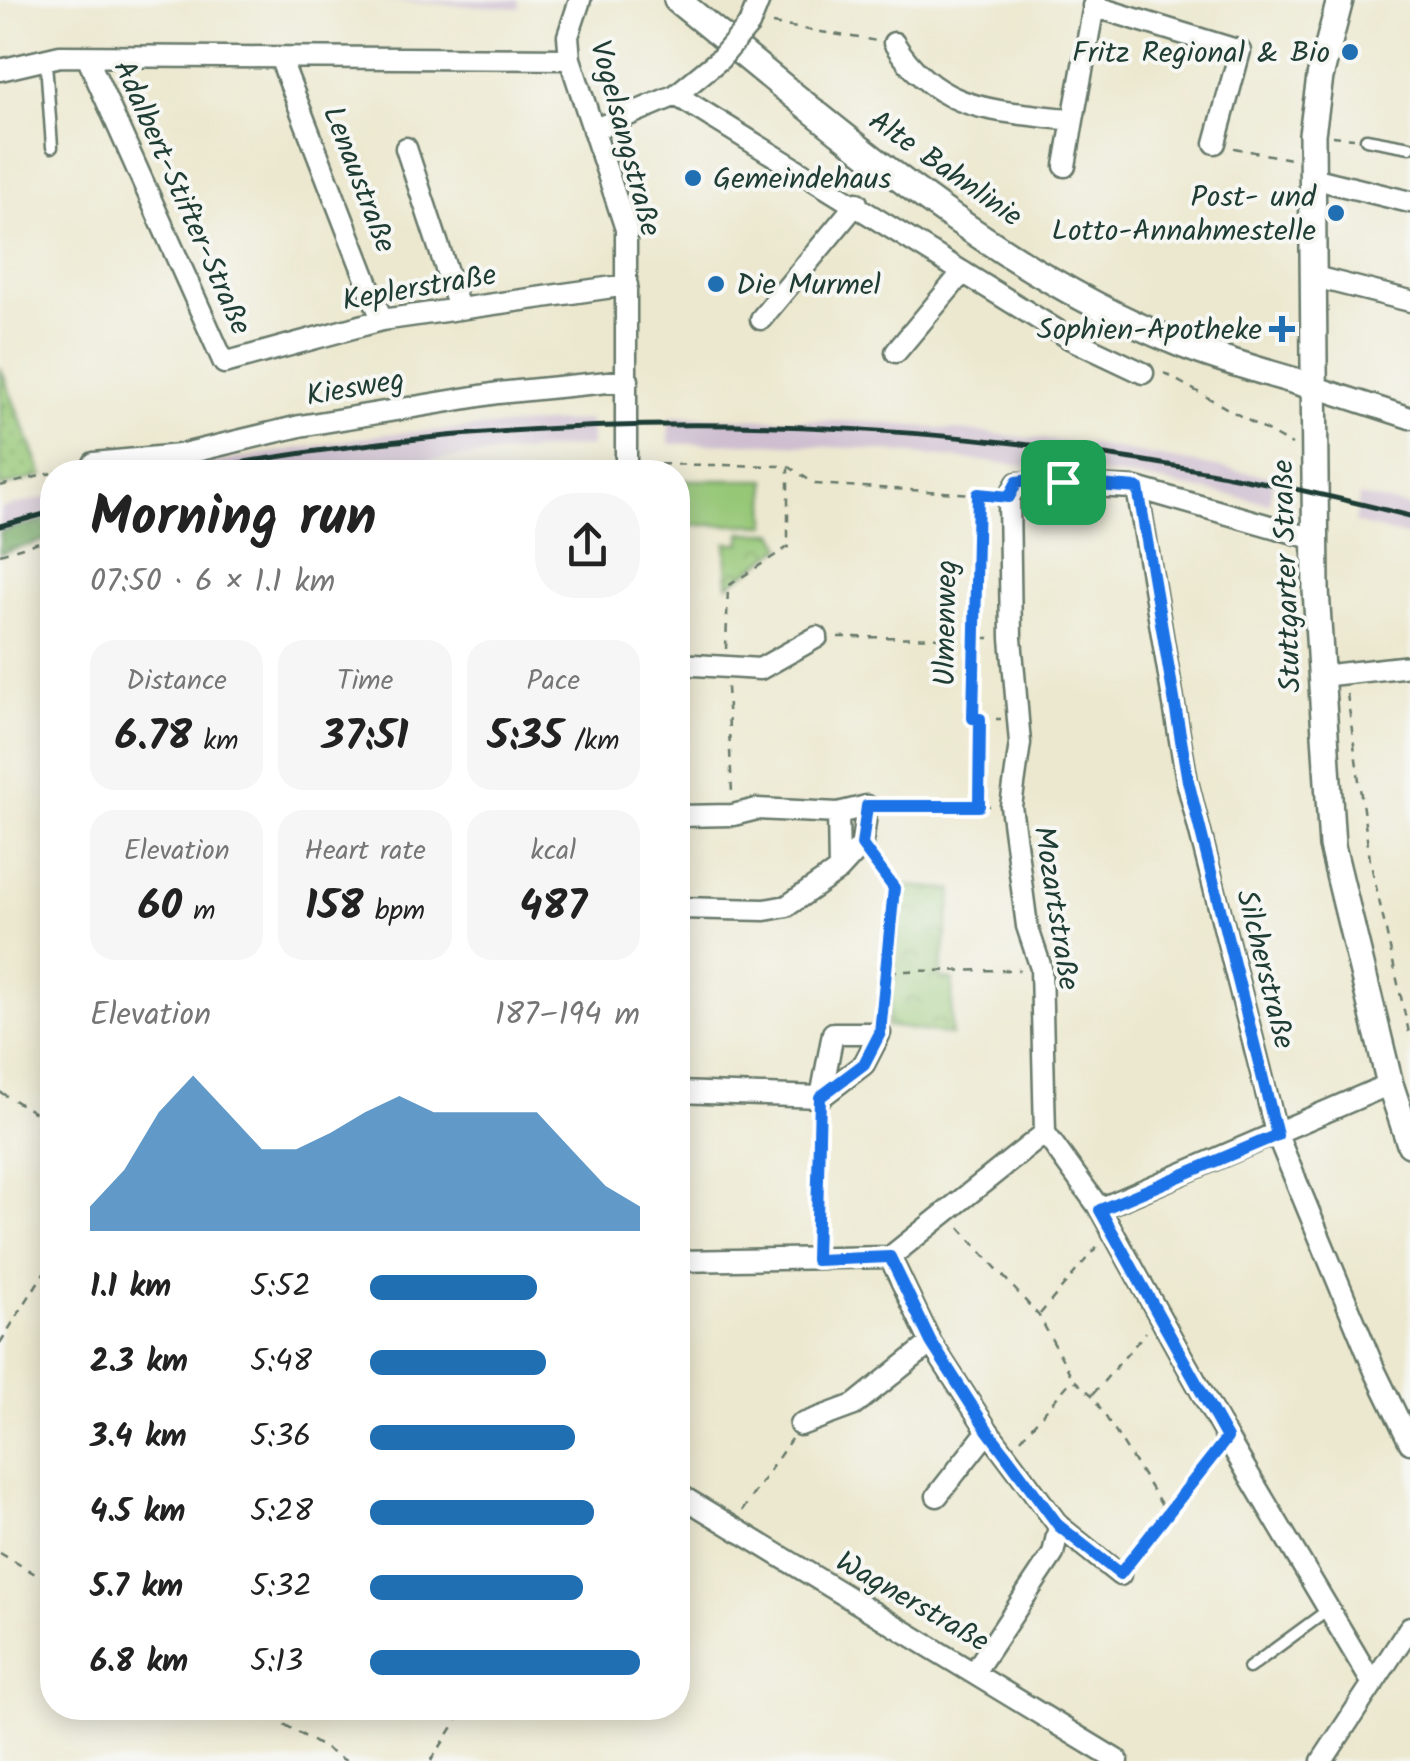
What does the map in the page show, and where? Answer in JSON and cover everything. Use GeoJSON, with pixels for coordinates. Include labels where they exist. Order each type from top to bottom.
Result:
{"type":"FeatureCollection","features":[{"type":"Feature","properties":{"kind":"street","name":"Vogelsangstraße"},"geometry":{"type":"LineString","coordinates":[[580,0],[568,36],[570,59],[626,230],[627,460]]}},
{"type":"Feature","properties":{"kind":"street","name":"Alte Bahnlinie"},"geometry":{"type":"LineString","coordinates":[[678,0],[860,149],[1032,267],[1175,342],[1316,387]]}},
{"type":"Feature","properties":{"kind":"street","name":"Stuttgarter Straße"},"geometry":{"type":"LineString","coordinates":[[1340,0],[1320,77],[1312,134],[1315,539],[1333,675],[1332,846],[1390,1084],[1410,1144]]}},
{"type":"Feature","properties":{"kind":"street"},"geometry":{"type":"LineString","coordinates":[[1064,166],[1094,3],[1240,51],[1215,143]]}},
{"type":"Feature","properties":{"kind":"street"},"geometry":{"type":"LineString","coordinates":[[594,130],[676,95],[720,60],[754,14]]}},
{"type":"Feature","properties":{"kind":"street"},"geometry":{"type":"LineString","coordinates":[[894,44],[912,72],[939,94],[981,108],[1073,120]]}},
{"type":"Feature","properties":{"kind":"street"},"geometry":{"type":"LineString","coordinates":[[0,70],[60,56],[570,59]]}},
{"type":"Feature","properties":{"kind":"street","name":"Adalbert-Stifter-Straße"},"geometry":{"type":"LineString","coordinates":[[87,56],[224,363]]}},
{"type":"Feature","properties":{"kind":"street","name":"Lenaustraße"},"geometry":{"type":"LineString","coordinates":[[281,60],[382,320]]}},
{"type":"Feature","properties":{"kind":"street"},"geometry":{"type":"LineString","coordinates":[[676,95],[857,202],[1071,339],[1143,373]]}},
{"type":"Feature","properties":{"kind":"street"},"geometry":{"type":"LineString","coordinates":[[406,148],[459,308]]}},
{"type":"Feature","properties":{"kind":"street"},"geometry":{"type":"LineString","coordinates":[[1312,178],[1410,202]]}},
{"type":"Feature","properties":{"kind":"street"},"geometry":{"type":"LineString","coordinates":[[761,319],[857,202]]}},
{"type":"Feature","properties":{"kind":"street"},"geometry":{"type":"LineString","coordinates":[[896,352],[963,272]]}},
{"type":"Feature","properties":{"kind":"street"},"geometry":{"type":"LineString","coordinates":[[1315,277],[1410,301]]}},
{"type":"Feature","properties":{"kind":"street","name":"Keplerstraße"},"geometry":{"type":"LineString","coordinates":[[224,363],[382,320],[626,286]]}},
{"type":"Feature","properties":{"kind":"street","name":"Kiesweg"},"geometry":{"type":"LineString","coordinates":[[122,460],[179,454],[300,426],[498,393],[628,380]]}},
{"type":"Feature","properties":{"kind":"street"},"geometry":{"type":"LineString","coordinates":[[1316,387],[1410,418]]}},
{"type":"Feature","properties":{"kind":"street"},"geometry":{"type":"LineString","coordinates":[[1009,497],[1017,482],[1030,480],[1138,488],[1315,539]]}},
{"type":"Feature","properties":{"kind":"street","name":"Silcherstraße"},"geometry":{"type":"LineString","coordinates":[[1138,488],[1188,781],[1277,1135],[1375,1371],[1410,1442]]}},
{"type":"Feature","properties":{"kind":"street","name":"Mozartstraße"},"geometry":{"type":"LineString","coordinates":[[1009,497],[1011,638],[1020,743],[1011,806],[1026,926],[1041,968],[1045,1133]]}},
{"type":"Feature","properties":{"kind":"street"},"geometry":{"type":"LineString","coordinates":[[690,665],[760,669],[818,636]]}},
{"type":"Feature","properties":{"kind":"street"},"geometry":{"type":"LineString","coordinates":[[1333,675],[1410,666]]}},
{"type":"Feature","properties":{"kind":"street"},"geometry":{"type":"LineString","coordinates":[[690,816],[733,815],[757,809],[838,813],[867,806],[862,845],[839,870],[786,906],[765,910],[690,908]]}},
{"type":"Feature","properties":{"kind":"street"},"geometry":{"type":"LineString","coordinates":[[838,813],[839,870]]}},
{"type":"Feature","properties":{"kind":"street"},"geometry":{"type":"LineString","coordinates":[[690,1092],[820,1097],[864,1064],[880,1033],[834,1034],[820,1097]]}},
{"type":"Feature","properties":{"kind":"street"},"geometry":{"type":"LineString","coordinates":[[1100,1210],[1390,1084]]}},
{"type":"Feature","properties":{"kind":"street"},"geometry":{"type":"LineString","coordinates":[[690,1261],[890,1257],[1045,1133],[1100,1210],[1227,1438],[1373,1684]]}},
{"type":"Feature","properties":{"kind":"street"},"geometry":{"type":"LineString","coordinates":[[890,1257],[931,1342],[988,1431],[1059,1526],[1120,1574]]}},
{"type":"Feature","properties":{"kind":"street"},"geometry":{"type":"LineString","coordinates":[[800,1426],[854,1405],[931,1342]]}},
{"type":"Feature","properties":{"kind":"street"},"geometry":{"type":"LineString","coordinates":[[937,1496],[988,1431]]}},
{"type":"Feature","properties":{"kind":"street","name":"Wagnerstraße"},"geometry":{"type":"LineString","coordinates":[[690,1502],[1118,1761]]}},
{"type":"Feature","properties":{"kind":"street"},"geometry":{"type":"LineString","coordinates":[[975,1671],[1053,1554],[1059,1526]]}},
{"type":"Feature","properties":{"kind":"street"},"geometry":{"type":"LineString","coordinates":[[1322,1761],[1410,1627]]}},
{"type":"Feature","properties":{"kind":"lane"},"geometry":{"type":"LineString","coordinates":[[46,62],[52,147]]}},
{"type":"Feature","properties":{"kind":"lane"},"geometry":{"type":"LineString","coordinates":[[1366,140],[1410,147]]}},
{"type":"Feature","properties":{"kind":"lane"},"geometry":{"type":"LineString","coordinates":[[1249,1668],[1329,1610]]}},
{"type":"Feature","properties":{"kind":"path"},"geometry":{"type":"LineString","coordinates":[[754,14],[780,28],[894,44]]}},
{"type":"Feature","properties":{"kind":"path"},"geometry":{"type":"LineString","coordinates":[[1312,134],[1366,140]]}},
{"type":"Feature","properties":{"kind":"path"},"geometry":{"type":"LineString","coordinates":[[1215,143],[1272,158]]}},
{"type":"Feature","properties":{"kind":"path"},"geometry":{"type":"LineString","coordinates":[[1143,373],[1152,370],[1174,376],[1260,430],[1315,455]]}},
{"type":"Feature","properties":{"kind":"path"},"geometry":{"type":"LineString","coordinates":[[733,815],[726,668],[728,586],[788,547],[788,466]]}},
{"type":"Feature","properties":{"kind":"path"},"geometry":{"type":"LineString","coordinates":[[690,467],[788,466],[815,484],[1009,497]]}},
{"type":"Feature","properties":{"kind":"path"},"geometry":{"type":"LineString","coordinates":[[0,486],[40,477]]}},
{"type":"Feature","properties":{"kind":"path","name":"Ulmenweg"},"geometry":{"type":"LineString","coordinates":[[978,494],[973,718],[980,719],[979,806]]}},
{"type":"Feature","properties":{"kind":"path"},"geometry":{"type":"LineString","coordinates":[[0,554],[40,542]]}},
{"type":"Feature","properties":{"kind":"path"},"geometry":{"type":"LineString","coordinates":[[818,636],[1011,638]]}},
{"type":"Feature","properties":{"kind":"path"},"geometry":{"type":"LineString","coordinates":[[1333,675],[1410,1037]]}},
{"type":"Feature","properties":{"kind":"path"},"geometry":{"type":"LineString","coordinates":[[867,806],[1011,806]]}},
{"type":"Feature","properties":{"kind":"path"},"geometry":{"type":"LineString","coordinates":[[862,845],[894,888],[880,1033]]}},
{"type":"Feature","properties":{"kind":"path"},"geometry":{"type":"LineString","coordinates":[[889,971],[1041,968]]}},
{"type":"Feature","properties":{"kind":"path"},"geometry":{"type":"LineString","coordinates":[[0,1092],[40,1115]]}},
{"type":"Feature","properties":{"kind":"path"},"geometry":{"type":"LineString","coordinates":[[816,1260],[820,1097]]}},
{"type":"Feature","properties":{"kind":"path"},"geometry":{"type":"LineString","coordinates":[[946,1212],[1039,1316],[1073,1379],[1092,1396],[1166,1512]]}},
{"type":"Feature","properties":{"kind":"path"},"geometry":{"type":"LineString","coordinates":[[1039,1316],[1111,1230]]}},
{"type":"Feature","properties":{"kind":"path"},"geometry":{"type":"LineString","coordinates":[[0,1343],[40,1279]]}},
{"type":"Feature","properties":{"kind":"path"},"geometry":{"type":"LineString","coordinates":[[1092,1396],[1160,1316]]}},
{"type":"Feature","properties":{"kind":"path"},"geometry":{"type":"LineString","coordinates":[[1004,1452],[1028,1433],[1073,1379]]}},
{"type":"Feature","properties":{"kind":"path"},"geometry":{"type":"LineString","coordinates":[[730,1529],[800,1426]]}},
{"type":"Feature","properties":{"kind":"path"},"geometry":{"type":"LineString","coordinates":[[1120,1574],[1227,1438]]}},
{"type":"Feature","properties":{"kind":"path"},"geometry":{"type":"LineString","coordinates":[[0,1553],[40,1577]]}},
{"type":"Feature","properties":{"kind":"path"},"geometry":{"type":"LineString","coordinates":[[277,1720],[346,1761]]}},
{"type":"Feature","properties":{"kind":"path"},"geometry":{"type":"LineString","coordinates":[[431,1761],[458,1720]]}},
{"type":"Feature","properties":{"kind":"shaded area"},"geometry":{"type":"Polygon","coordinates":[[[368,0],[518,0],[520,8],[368,0]]]}},
{"type":"Feature","properties":{"kind":"shaded area"},"geometry":{"type":"Polygon","coordinates":[[[669,416],[870,422],[979,432],[1099,446],[1274,477],[1269,503],[1135,477],[866,449],[768,443],[669,444],[669,416]]]}},
{"type":"Feature","properties":{"kind":"shaded area"},"geometry":{"type":"Polygon","coordinates":[[[590,420],[591,446],[435,460],[230,460],[385,434],[590,420]]]}},
{"type":"Feature","properties":{"kind":"shaded area"},"geometry":{"type":"Polygon","coordinates":[[[1359,496],[1410,507],[1410,537],[1355,523],[1359,496]]]}},
{"type":"Feature","properties":{"kind":"shaded area"},"geometry":{"type":"Polygon","coordinates":[[[40,499],[40,521],[0,532],[0,509],[40,499]]]}},
{"type":"Feature","properties":{"kind":"green space"},"geometry":{"type":"Polygon","coordinates":[[[0,367],[40,477],[0,487],[0,367]]]}},
{"type":"Feature","properties":{"kind":"green space"},"geometry":{"type":"Polygon","coordinates":[[[690,480],[766,480],[767,525],[690,525],[690,480]]]}},
{"type":"Feature","properties":{"kind":"green space"},"geometry":{"type":"Polygon","coordinates":[[[40,521],[40,542],[0,554],[0,532],[40,521]]]}},
{"type":"Feature","properties":{"kind":"green space"},"geometry":{"type":"Polygon","coordinates":[[[741,533],[775,533],[783,547],[728,585],[726,543],[741,543],[741,533]]]}},
{"type":"Feature","properties":{"kind":"green space"},"geometry":{"type":"Polygon","coordinates":[[[897,885],[953,890],[940,978],[953,980],[951,1035],[887,1026],[895,960],[897,885]]]}},
{"type":"Feature","properties":{"kind":"railway"},"geometry":{"type":"LineString","coordinates":[[265,460],[495,432],[648,425],[802,427],[956,437],[1108,455],[1260,482],[1410,516]]}},
{"type":"Feature","properties":{"kind":"railway"},"geometry":{"type":"LineString","coordinates":[[0,526],[40,515]]}},
{"type":"Feature","properties":{"kind":"place","name":"Fritz Regional & Bio"},"geometry":{"type":"Point","coordinates":[1350,52]}},
{"type":"Feature","properties":{"kind":"place","name":"Gemeindehaus"},"geometry":{"type":"Point","coordinates":[693,178]}},
{"type":"Feature","properties":{"kind":"place","name":"Post- und Lotto-Annahmestelle"},"geometry":{"type":"Point","coordinates":[1336,213]}},
{"type":"Feature","properties":{"kind":"place","name":"Die Murmel"},"geometry":{"type":"Point","coordinates":[716,284]}},
{"type":"Feature","properties":{"kind":"place","name":"Sophien-Apotheke"},"geometry":{"type":"Point","coordinates":[1282,329]}},
{"type":"Feature","properties":{"kind":"route"},"geometry":{"type":"LineString","coordinates":[[1017,482],[1063,482],[1138,488],[1188,781],[1277,1135],[1100,1210],[1227,1438],[1120,1574],[1059,1526],[988,1431],[931,1342],[890,1257],[816,1260],[820,1097],[864,1064],[880,1033],[889,971],[894,888],[862,845],[867,806],[979,806],[980,719],[973,718],[978,494],[1009,497],[1017,482]]}}]}
